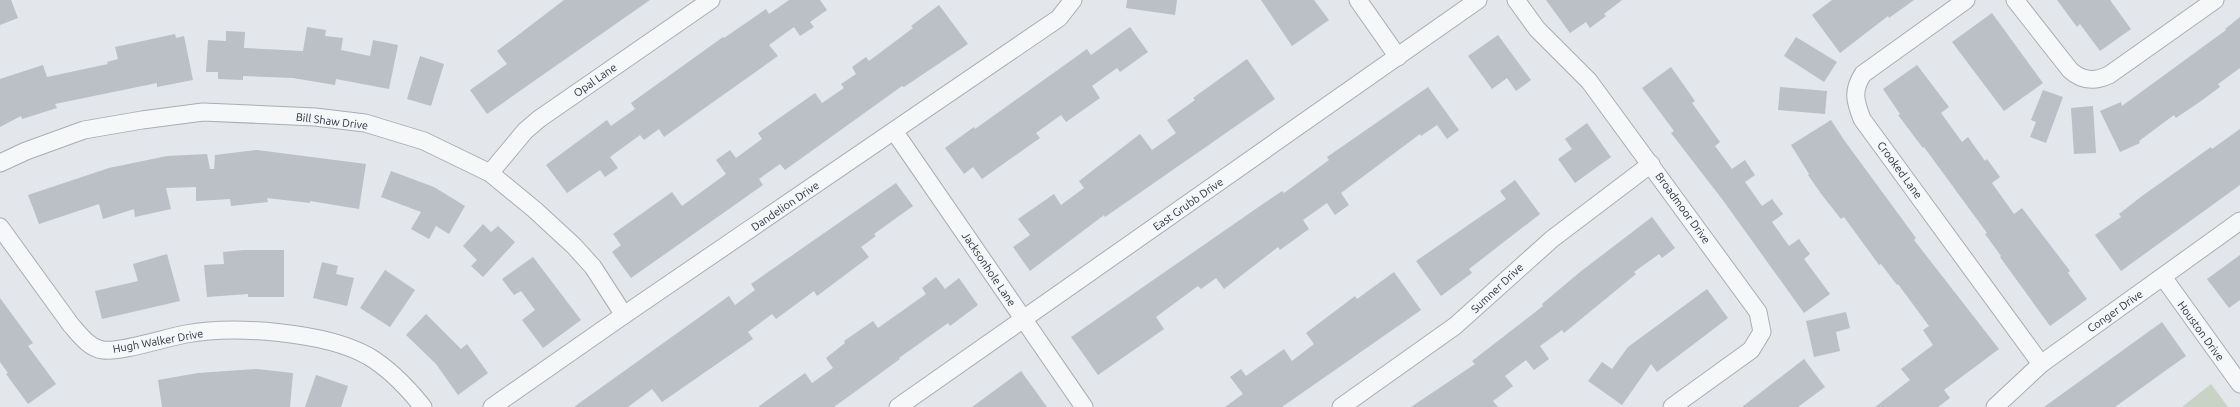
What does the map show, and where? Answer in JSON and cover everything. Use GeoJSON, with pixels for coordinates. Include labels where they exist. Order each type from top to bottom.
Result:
{"type":"FeatureCollection","features":[{"type":"Feature","properties":{"kind":"street","name":"Opal Lane"},"geometry":{"type":"LineString","coordinates":[[490,172],[525,130],[539,119],[712,0]]}},
{"type":"Feature","properties":{"kind":"street","name":"Dandelion Drive"},"geometry":{"type":"LineString","coordinates":[[492,407],[1059,18],[1073,0]]}},
{"type":"Feature","properties":{"kind":"street"},"geometry":{"type":"LineString","coordinates":[[1358,0],[1398,57]]}},
{"type":"Feature","properties":{"kind":"street","name":"East Grubb Drive"},"geometry":{"type":"LineString","coordinates":[[898,407],[1478,0]]}},
{"type":"Feature","properties":{"kind":"street","name":"Broadmoor Drive"},"geometry":{"type":"LineString","coordinates":[[1516,0],[1537,29],[1589,81],[1758,312],[1762,332],[1751,350],[1672,407]]}},
{"type":"Feature","properties":{"kind":"street","name":"Crooked Lane"},"geometry":{"type":"LineString","coordinates":[[1966,0],[1863,74],[1855,92],[1855,102],[1862,119],[2041,364]]}},
{"type":"Feature","properties":{"kind":"street"},"geometry":{"type":"LineString","coordinates":[[2015,0],[2070,70],[2078,77],[2088,80],[2099,79],[2109,75],[2215,0]]}},
{"type":"Feature","properties":{"kind":"street","name":"Bill Shaw Drive"},"geometry":{"type":"LineString","coordinates":[[0,163],[26,151],[84,130],[142,120],[203,112],[315,116],[365,123],[424,141],[490,172],[535,210],[574,246],[593,267],[624,315]]}},
{"type":"Feature","properties":{"kind":"street","name":"Jacksonhole Lane"},"geometry":{"type":"LineString","coordinates":[[894,131],[1084,407]]}},
{"type":"Feature","properties":{"kind":"street","name":"Sumner Drive"},"geometry":{"type":"LineString","coordinates":[[1340,407],[1358,402],[1455,326],[1552,239],[1651,164]]}},
{"type":"Feature","properties":{"kind":"street","name":"Conger Drive"},"geometry":{"type":"LineString","coordinates":[[1995,407],[2041,364],[2240,221]]}},
{"type":"Feature","properties":{"kind":"street","name":"Hugh Walker Drive"},"geometry":{"type":"LineString","coordinates":[[0,227],[71,325],[82,338],[94,347],[113,350],[191,333],[219,331],[288,334],[316,338],[342,345],[367,356],[389,371],[407,387],[423,407]]}},
{"type":"Feature","properties":{"kind":"street","name":"Houston Drive"},"geometry":{"type":"LineString","coordinates":[[2163,277],[2240,384]]}},
{"type":"Feature","properties":{"kind":"green space"},"geometry":{"type":"Polygon","coordinates":[[[2211,384],[2228,407],[2182,407],[2211,384]]]}},
{"type":"Feature","properties":{"kind":"building"},"geometry":{"type":"Polygon","coordinates":[[[0,0],[11,0],[18,18],[0,25],[0,0]]]}},
{"type":"Feature","properties":{"kind":"building"},"geometry":{"type":"Polygon","coordinates":[[[564,0],[650,0],[487,114],[470,90],[507,64],[497,51],[564,0]]]}},
{"type":"Feature","properties":{"kind":"building"},"geometry":{"type":"Polygon","coordinates":[[[789,0],[820,0],[827,10],[810,22],[814,27],[800,36],[794,27],[769,45],[778,56],[664,137],[659,129],[644,140],[640,135],[610,157],[618,168],[605,177],[600,170],[567,193],[546,165],[607,120],[611,126],[635,109],[631,103],[723,37],[724,38],[766,9],[769,14],[789,0]]]}},
{"type":"Feature","properties":{"kind":"building"},"geometry":{"type":"Polygon","coordinates":[[[1127,0],[1177,0],[1175,15],[1126,8],[1127,0]]]}},
{"type":"Feature","properties":{"kind":"building"},"geometry":{"type":"Polygon","coordinates":[[[1261,0],[1314,0],[1329,20],[1292,46],[1261,0]]]}},
{"type":"Feature","properties":{"kind":"building"},"geometry":{"type":"Polygon","coordinates":[[[1546,0],[1622,0],[1604,14],[1606,16],[1590,28],[1586,22],[1570,33],[1546,0]]]}},
{"type":"Feature","properties":{"kind":"building"},"geometry":{"type":"Polygon","coordinates":[[[1832,0],[1914,0],[1889,18],[1888,16],[1840,53],[1812,15],[1832,0]]]}},
{"type":"Feature","properties":{"kind":"building"},"geometry":{"type":"Polygon","coordinates":[[[2057,0],[2110,0],[2131,29],[2100,51],[2080,24],[2077,27],[2057,0]]]}},
{"type":"Feature","properties":{"kind":"building"},"geometry":{"type":"Polygon","coordinates":[[[939,5],[968,44],[904,87],[902,86],[785,170],[780,164],[759,179],[763,185],[631,278],[612,252],[621,245],[613,234],[672,192],[682,206],[726,174],[716,160],[730,150],[736,158],[762,139],[758,133],[815,93],[822,103],[844,88],[841,84],[856,74],[852,67],[866,57],[869,61],[913,28],[911,26],[939,5]]]}},
{"type":"Feature","properties":{"kind":"building"},"geometry":{"type":"Polygon","coordinates":[[[1992,13],[2043,83],[2004,111],[1952,42],[1992,13]]]}},
{"type":"Feature","properties":{"kind":"building"},"geometry":{"type":"Polygon","coordinates":[[[2240,17],[2240,68],[2218,84],[2220,87],[2201,101],[2176,118],[2174,115],[2139,141],[2140,143],[2120,152],[2100,111],[2121,102],[2122,106],[2226,30],[2225,29],[2240,17]]]}},
{"type":"Feature","properties":{"kind":"building"},"geometry":{"type":"Polygon","coordinates":[[[307,27],[326,30],[325,36],[343,38],[341,50],[370,56],[373,40],[398,45],[389,89],[336,79],[335,85],[293,78],[243,76],[243,80],[218,79],[218,72],[206,72],[208,40],[226,41],[226,31],[245,32],[244,48],[303,51],[307,27]]]}},
{"type":"Feature","properties":{"kind":"building"},"geometry":{"type":"Polygon","coordinates":[[[1130,27],[1148,52],[1120,72],[1117,68],[1092,86],[1100,98],[1066,122],[1061,115],[1036,133],[1040,138],[982,179],[973,167],[964,174],[945,148],[974,127],[975,129],[1087,49],[1091,55],[1130,27]]]}},
{"type":"Feature","properties":{"kind":"building"},"geometry":{"type":"Polygon","coordinates":[[[175,34],[176,38],[184,36],[193,80],[157,87],[157,83],[55,104],[57,108],[22,119],[21,116],[0,127],[0,79],[43,65],[47,77],[108,64],[107,62],[118,59],[115,47],[175,34]]]}},
{"type":"Feature","properties":{"kind":"building"},"geometry":{"type":"Polygon","coordinates":[[[1498,35],[1531,80],[1516,91],[1507,78],[1492,89],[1468,56],[1498,35]]]}},
{"type":"Feature","properties":{"kind":"building"},"geometry":{"type":"Polygon","coordinates":[[[1796,37],[1837,62],[1824,82],[1784,56],[1796,37]]]}},
{"type":"Feature","properties":{"kind":"building"},"geometry":{"type":"Polygon","coordinates":[[[420,56],[444,64],[431,106],[407,99],[420,56]]]}},
{"type":"Feature","properties":{"kind":"building"},"geometry":{"type":"Polygon","coordinates":[[[1247,59],[1275,99],[1105,217],[1104,215],[1030,271],[1013,247],[1030,235],[1018,219],[1054,194],[1061,205],[1084,188],[1079,181],[1140,134],[1152,150],[1176,133],[1167,120],[1195,100],[1193,98],[1247,59]]]}},
{"type":"Feature","properties":{"kind":"building"},"geometry":{"type":"Polygon","coordinates":[[[1917,65],[1949,107],[1941,113],[1962,142],[1968,137],[1985,161],[1987,159],[2000,177],[1992,183],[2014,214],[2022,208],[2070,271],[2068,273],[2087,299],[2050,326],[2000,257],[2001,256],[1985,234],[1987,233],[1924,147],[1923,148],[1898,115],[1900,114],[1883,89],[1917,65]]]}},
{"type":"Feature","properties":{"kind":"building"},"geometry":{"type":"Polygon","coordinates":[[[1671,67],[1695,101],[1692,103],[1720,142],[1715,146],[1732,169],[1745,160],[1755,175],[1745,182],[1762,206],[1772,199],[1783,214],[1772,222],[1789,246],[1799,239],[1810,254],[1804,259],[1830,294],[1804,313],[1722,199],[1671,133],[1674,131],[1642,88],[1671,67]]]}},
{"type":"Feature","properties":{"kind":"building"},"geometry":{"type":"Polygon","coordinates":[[[1428,87],[1459,130],[1447,139],[1437,125],[1421,136],[1420,134],[1341,193],[1349,205],[1335,215],[1327,203],[1303,220],[1309,229],[1280,250],[1278,247],[1224,289],[1216,278],[1201,289],[1198,286],[1156,317],[1164,329],[1098,375],[1071,337],[1282,191],[1284,193],[1329,160],[1327,157],[1428,87]]]}},
{"type":"Feature","properties":{"kind":"building"},"geometry":{"type":"Polygon","coordinates":[[[1780,87],[1827,91],[1825,114],[1778,110],[1780,87]]]}},
{"type":"Feature","properties":{"kind":"building"},"geometry":{"type":"Polygon","coordinates":[[[2043,90],[2063,97],[2046,143],[2030,137],[2036,122],[2031,120],[2043,90]]]}},
{"type":"Feature","properties":{"kind":"building"},"geometry":{"type":"Polygon","coordinates":[[[2093,106],[2096,153],[2074,154],[2071,108],[2093,106]]]}},
{"type":"Feature","properties":{"kind":"building"},"geometry":{"type":"Polygon","coordinates":[[[1831,120],[1916,238],[1914,240],[1999,349],[1944,390],[1950,398],[1938,407],[1875,407],[1910,380],[1901,369],[1933,345],[1923,330],[1929,326],[1898,284],[1897,285],[1881,264],[1879,265],[1844,217],[1841,219],[1822,195],[1808,175],[1809,174],[1791,145],[1831,120]]]}},
{"type":"Feature","properties":{"kind":"building"},"geometry":{"type":"Polygon","coordinates":[[[1587,123],[1611,157],[1575,183],[1558,159],[1572,149],[1565,139],[1587,123]]]}},
{"type":"Feature","properties":{"kind":"building"},"geometry":{"type":"Polygon","coordinates":[[[2240,129],[2240,185],[2121,271],[2095,235],[2121,217],[2119,214],[2142,196],[2211,147],[2212,149],[2240,129]]]}},
{"type":"Feature","properties":{"kind":"building"},"geometry":{"type":"Polygon","coordinates":[[[257,150],[366,164],[359,209],[310,201],[310,203],[267,198],[268,202],[231,206],[230,199],[196,201],[196,187],[166,188],[171,209],[135,217],[134,209],[103,219],[99,204],[39,224],[28,195],[109,168],[167,156],[207,154],[210,169],[214,169],[215,155],[257,150]]]}},
{"type":"Feature","properties":{"kind":"building"},"geometry":{"type":"Polygon","coordinates":[[[391,171],[434,187],[465,206],[449,234],[436,226],[429,239],[411,229],[421,212],[381,197],[391,171]]]}},
{"type":"Feature","properties":{"kind":"building"},"geometry":{"type":"Polygon","coordinates":[[[1515,180],[1540,214],[1469,269],[1472,273],[1441,296],[1416,261],[1506,199],[1500,191],[1515,180]]]}},
{"type":"Feature","properties":{"kind":"building"},"geometry":{"type":"Polygon","coordinates":[[[896,183],[913,206],[874,234],[876,236],[861,247],[869,257],[817,296],[814,291],[776,319],[772,314],[748,332],[753,339],[662,402],[652,389],[628,407],[574,407],[729,296],[735,305],[755,290],[751,284],[896,183]]]}},
{"type":"Feature","properties":{"kind":"building"},"geometry":{"type":"Polygon","coordinates":[[[1652,217],[1675,248],[1662,258],[1659,254],[1634,272],[1636,274],[1564,333],[1562,330],[1540,346],[1549,359],[1534,370],[1526,360],[1505,376],[1513,386],[1493,401],[1498,407],[1411,407],[1475,364],[1472,361],[1543,306],[1542,304],[1580,272],[1652,217]]]}},
{"type":"Feature","properties":{"kind":"building"},"geometry":{"type":"Polygon","coordinates":[[[483,224],[491,232],[498,226],[515,242],[483,277],[471,266],[477,260],[463,246],[483,224]]]}},
{"type":"Feature","properties":{"kind":"building"},"geometry":{"type":"Polygon","coordinates":[[[244,250],[284,250],[284,297],[248,297],[248,294],[207,297],[204,265],[224,264],[223,252],[244,250]]]}},
{"type":"Feature","properties":{"kind":"building"},"geometry":{"type":"Polygon","coordinates":[[[167,254],[180,301],[102,319],[95,291],[138,281],[133,264],[167,254]]]}},
{"type":"Feature","properties":{"kind":"building"},"geometry":{"type":"Polygon","coordinates":[[[2240,255],[2240,300],[2229,308],[2207,279],[2240,255]]]}},
{"type":"Feature","properties":{"kind":"building"},"geometry":{"type":"Polygon","coordinates":[[[533,257],[581,320],[543,348],[522,320],[535,310],[521,291],[514,295],[502,279],[533,257]]]}},
{"type":"Feature","properties":{"kind":"building"},"geometry":{"type":"Polygon","coordinates":[[[322,262],[338,266],[336,274],[354,278],[347,306],[313,298],[322,262]]]}},
{"type":"Feature","properties":{"kind":"building"},"geometry":{"type":"Polygon","coordinates":[[[385,270],[415,290],[390,327],[360,308],[385,270]]]}},
{"type":"Feature","properties":{"kind":"building"},"geometry":{"type":"Polygon","coordinates":[[[1394,272],[1421,310],[1282,407],[1225,407],[1243,394],[1230,377],[1241,369],[1246,376],[1284,349],[1292,361],[1314,344],[1306,333],[1355,296],[1357,299],[1394,272]]]}},
{"type":"Feature","properties":{"kind":"building"},"geometry":{"type":"Polygon","coordinates":[[[936,277],[945,289],[959,278],[978,305],[950,326],[948,323],[834,407],[758,407],[805,373],[812,383],[833,368],[826,358],[845,343],[844,341],[873,321],[878,328],[926,294],[922,288],[936,277]]]}},
{"type":"Feature","properties":{"kind":"building"},"geometry":{"type":"Polygon","coordinates":[[[1707,289],[1728,318],[1657,372],[1651,364],[1622,405],[1588,381],[1602,362],[1612,369],[1628,347],[1707,289]]]}},
{"type":"Feature","properties":{"kind":"building"},"geometry":{"type":"Polygon","coordinates":[[[0,298],[33,343],[28,346],[56,384],[28,404],[6,374],[8,373],[0,362],[0,298]]]}},
{"type":"Feature","properties":{"kind":"building"},"geometry":{"type":"Polygon","coordinates":[[[1846,312],[1850,328],[1836,332],[1840,351],[1814,357],[1806,321],[1846,312]]]}},
{"type":"Feature","properties":{"kind":"building"},"geometry":{"type":"Polygon","coordinates":[[[426,314],[461,349],[467,344],[488,373],[458,395],[436,364],[406,335],[426,314]]]}},
{"type":"Feature","properties":{"kind":"building"},"geometry":{"type":"Polygon","coordinates":[[[2162,322],[2186,356],[2115,407],[2044,407],[2162,322]]]}},
{"type":"Feature","properties":{"kind":"building"},"geometry":{"type":"Polygon","coordinates":[[[1804,359],[1825,387],[1798,407],[1742,407],[1804,359]]]}},
{"type":"Feature","properties":{"kind":"building"},"geometry":{"type":"Polygon","coordinates":[[[257,369],[293,373],[290,407],[162,407],[158,380],[198,373],[257,369]]]}},
{"type":"Feature","properties":{"kind":"building"},"geometry":{"type":"Polygon","coordinates":[[[1021,371],[1047,407],[972,407],[1021,371]]]}},
{"type":"Feature","properties":{"kind":"building"},"geometry":{"type":"Polygon","coordinates":[[[316,375],[348,386],[341,407],[305,407],[316,375]]]}}]}
